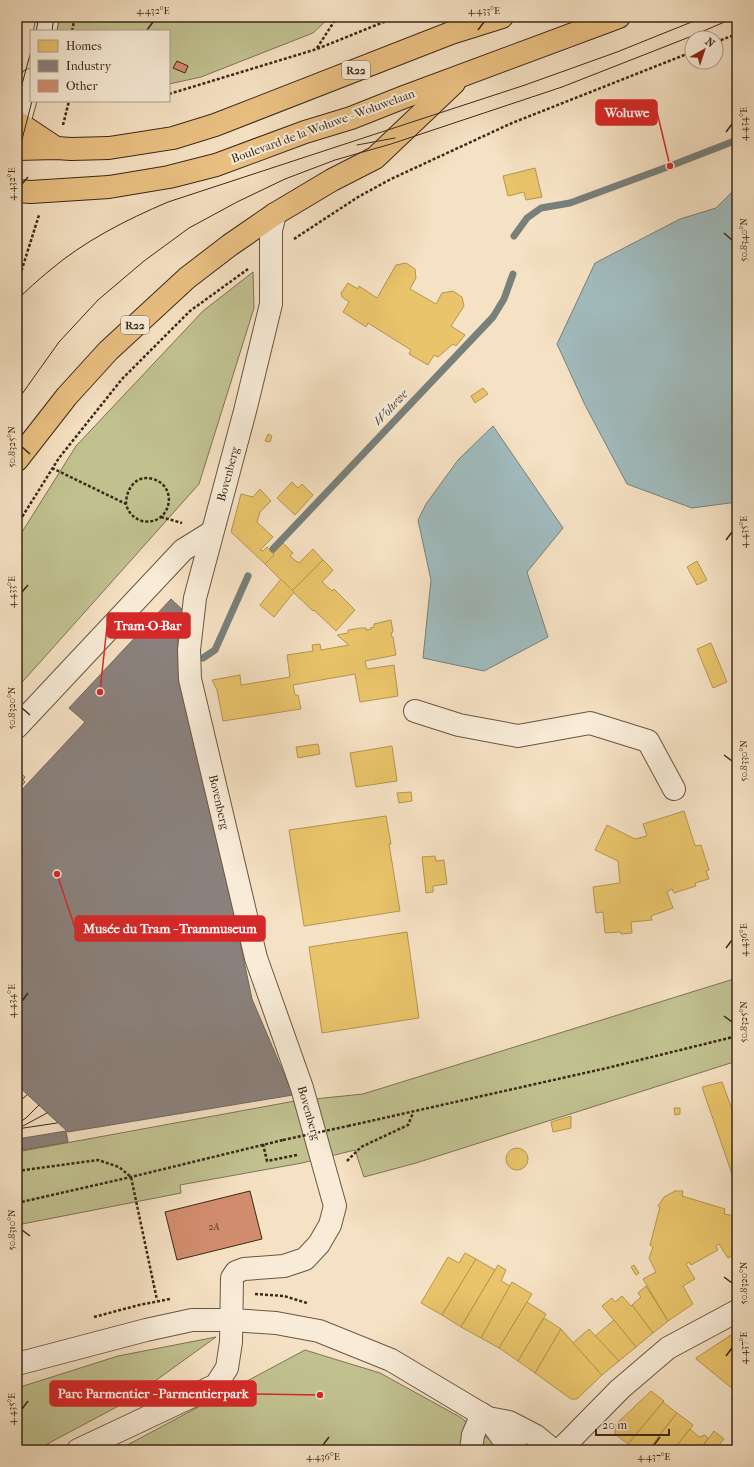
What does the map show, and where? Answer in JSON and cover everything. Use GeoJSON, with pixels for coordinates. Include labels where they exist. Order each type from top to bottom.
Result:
{"type":"FeatureCollection","features":[{"type":"Feature","properties":{"kind":"highway","name":"R22"},"geometry":{"type":"LineString","coordinates":[[17,148],[109,148],[174,138],[215,125],[451,33],[502,17]]}},
{"type":"Feature","properties":{"kind":"highway","name":"Boulevard de la Woluwe - Woluwelaan"},"geometry":{"type":"LineString","coordinates":[[17,191],[31,192],[109,188],[169,177],[216,165],[305,132],[351,118],[619,17]]}},
{"type":"Feature","properties":{"kind":"highway","name":"R22"},"geometry":{"type":"LineString","coordinates":[[17,460],[72,391],[108,351],[146,314],[187,278],[224,249],[275,214],[332,180],[375,158],[410,123],[463,75]]}},
{"type":"Feature","properties":{"kind":"highway"},"geometry":{"type":"LineString","coordinates":[[18,125],[56,148]]}},
{"type":"Feature","properties":{"kind":"street"},"geometry":{"type":"LineString","coordinates":[[45,30],[48,17]]}},
{"type":"Feature","properties":{"kind":"street"},"geometry":{"type":"LineString","coordinates":[[451,33],[470,17]]}},
{"type":"Feature","properties":{"kind":"street"},"geometry":{"type":"LineString","coordinates":[[18,125],[30,83]]}},
{"type":"Feature","properties":{"kind":"street","name":"Bovenberg"},"geometry":{"type":"LineString","coordinates":[[78,1450],[216,1385],[227,1368],[231,1342],[232,1278],[236,1272],[244,1269],[284,1266],[305,1259],[319,1244],[330,1225],[335,1206],[302,1088],[256,958],[190,678],[189,650],[195,598],[245,410],[271,304],[271,230],[275,214]]}},
{"type":"Feature","properties":{"kind":"street"},"geometry":{"type":"LineString","coordinates":[[17,727],[183,550],[212,532]]}},
{"type":"Feature","properties":{"kind":"street"},"geometry":{"type":"LineString","coordinates":[[415,711],[459,725],[518,736],[590,723],[648,741],[674,789]]}},
{"type":"Feature","properties":{"kind":"street"},"geometry":{"type":"LineString","coordinates":[[560,1450],[620,1389],[668,1348],[737,1311]]}},
{"type":"Feature","properties":{"kind":"street"},"geometry":{"type":"LineString","coordinates":[[17,1364],[146,1330],[192,1320],[232,1320],[276,1323],[319,1331],[391,1360],[485,1416],[509,1422],[536,1436],[553,1450]]}},
{"type":"Feature","properties":{"kind":"street"},"geometry":{"type":"LineString","coordinates":[[471,1450],[473,1435],[485,1416]]}},
{"type":"Feature","properties":{"kind":"street"},"geometry":{"type":"LineString","coordinates":[[485,1416],[501,1436],[517,1450]]}},
{"type":"Feature","properties":{"kind":"path"},"geometry":{"type":"LineString","coordinates":[[72,30],[75,17]]}},
{"type":"Feature","properties":{"kind":"path"},"geometry":{"type":"LineString","coordinates":[[317,49],[338,17]]}},
{"type":"Feature","properties":{"kind":"path"},"geometry":{"type":"LineString","coordinates":[[170,94],[317,49],[396,17]]}},
{"type":"Feature","properties":{"kind":"path"},"geometry":{"type":"LineString","coordinates":[[724,39],[737,34]]}},
{"type":"Feature","properties":{"kind":"path"},"geometry":{"type":"LineString","coordinates":[[17,525],[52,468],[122,379],[190,311],[271,254],[358,197],[391,179],[512,123],[684,55]]}},
{"type":"Feature","properties":{"kind":"path"},"geometry":{"type":"LineString","coordinates":[[17,285],[40,209]]}},
{"type":"Feature","properties":{"kind":"path"},"geometry":{"type":"LineString","coordinates":[[52,468],[126,504],[132,516],[139,520],[147,522],[154,521],[161,517],[167,509],[169,502],[167,491],[163,485],[154,479],[147,478],[134,482],[129,488],[126,496],[126,504]]}},
{"type":"Feature","properties":{"kind":"path"},"geometry":{"type":"LineString","coordinates":[[17,1203],[131,1177],[263,1144],[607,1068],[737,1036]]}},
{"type":"Feature","properties":{"kind":"path"},"geometry":{"type":"LineString","coordinates":[[345,1168],[347,1161],[361,1148],[408,1125],[413,1112]]}},
{"type":"Feature","properties":{"kind":"path"},"geometry":{"type":"LineString","coordinates":[[263,1144],[267,1161],[319,1150]]}},
{"type":"Feature","properties":{"kind":"path"},"geometry":{"type":"LineString","coordinates":[[17,1170],[98,1160],[119,1167],[131,1177],[156,1300]]}},
{"type":"Feature","properties":{"kind":"green space"},"geometry":{"type":"Polygon","coordinates":[[[58,17],[330,17],[313,33],[201,77],[170,84],[170,30],[55,30],[58,17]]]}},
{"type":"Feature","properties":{"kind":"green space"},"geometry":{"type":"Polygon","coordinates":[[[253,272],[254,308],[199,484],[17,688],[17,540],[76,446],[203,311],[253,272]]]}},
{"type":"Feature","properties":{"kind":"green space"},"geometry":{"type":"Polygon","coordinates":[[[17,770],[25,777],[23,780],[25,782],[17,791],[17,770]]]}},
{"type":"Feature","properties":{"kind":"green space"},"geometry":{"type":"Polygon","coordinates":[[[737,978],[737,1061],[416,1163],[364,1177],[355,1150],[302,1163],[180,1185],[181,1193],[17,1225],[17,1152],[295,1101],[363,1094],[737,978]]]}},
{"type":"Feature","properties":{"kind":"green space"},"geometry":{"type":"Polygon","coordinates":[[[216,1337],[126,1402],[36,1450],[17,1450],[17,1388],[118,1356],[216,1337]]]}},
{"type":"Feature","properties":{"kind":"green space"},"geometry":{"type":"Polygon","coordinates":[[[305,1350],[380,1373],[460,1417],[503,1450],[118,1450],[305,1350]]]}},
{"type":"Feature","properties":{"kind":"water"},"geometry":{"type":"Polygon","coordinates":[[[737,189],[737,502],[692,508],[627,484],[585,405],[557,344],[595,263],[680,219],[716,208],[734,190],[737,189]]]}},
{"type":"Feature","properties":{"kind":"water"},"geometry":{"type":"Polygon","coordinates":[[[493,426],[563,528],[527,572],[548,637],[484,671],[423,658],[431,580],[418,520],[426,504],[458,460],[493,426]]]}},
{"type":"Feature","properties":{"kind":"building: Homes"},"geometry":{"type":"Polygon","coordinates":[[[535,168],[542,197],[526,200],[524,192],[508,196],[503,176],[535,168]]]}},
{"type":"Feature","properties":{"kind":"building: Homes"},"geometry":{"type":"Polygon","coordinates":[[[406,263],[415,269],[416,278],[410,289],[436,304],[442,293],[453,291],[462,297],[464,306],[451,326],[465,335],[456,346],[453,344],[438,357],[434,355],[428,365],[409,354],[411,350],[368,323],[366,327],[343,312],[349,302],[342,297],[341,293],[348,283],[358,289],[359,286],[377,298],[396,265],[406,263]]]}},
{"type":"Feature","properties":{"kind":"building: Homes"},"geometry":{"type":"Polygon","coordinates":[[[483,388],[488,394],[475,403],[471,396],[483,388]]]}},
{"type":"Feature","properties":{"kind":"building: Homes"},"geometry":{"type":"Polygon","coordinates":[[[268,434],[272,436],[270,442],[265,441],[268,434]]]}},
{"type":"Feature","properties":{"kind":"building: Homes"},"geometry":{"type":"Polygon","coordinates":[[[292,482],[298,488],[302,484],[313,495],[295,515],[277,498],[292,482]]]}},
{"type":"Feature","properties":{"kind":"building: Homes"},"geometry":{"type":"Polygon","coordinates":[[[260,489],[271,501],[260,512],[257,522],[273,537],[260,550],[263,551],[267,547],[274,555],[265,564],[231,532],[241,494],[253,497],[260,489]]]}},
{"type":"Feature","properties":{"kind":"building: Homes"},"geometry":{"type":"Polygon","coordinates":[[[283,543],[293,553],[290,556],[299,563],[313,549],[323,560],[292,591],[265,564],[283,543]]]}},
{"type":"Feature","properties":{"kind":"building: Homes"},"geometry":{"type":"Polygon","coordinates":[[[323,560],[333,570],[322,582],[332,591],[334,589],[355,610],[336,631],[292,591],[323,560]]]}},
{"type":"Feature","properties":{"kind":"building: Homes"},"geometry":{"type":"Polygon","coordinates":[[[697,561],[707,580],[697,585],[687,567],[697,561]]]}},
{"type":"Feature","properties":{"kind":"building: Homes"},"geometry":{"type":"Polygon","coordinates":[[[281,579],[294,592],[274,617],[260,605],[281,579]]]}},
{"type":"Feature","properties":{"kind":"building: Homes"},"geometry":{"type":"Polygon","coordinates":[[[391,620],[393,632],[391,633],[396,655],[365,661],[367,669],[394,665],[398,696],[360,702],[355,674],[293,685],[295,695],[298,695],[301,709],[223,721],[217,690],[212,680],[240,675],[241,685],[290,677],[287,655],[313,651],[312,645],[320,644],[321,650],[349,645],[337,635],[348,633],[348,630],[361,628],[366,628],[366,630],[371,629],[370,628],[374,627],[374,624],[391,620]]]}},
{"type":"Feature","properties":{"kind":"building: Homes"},"geometry":{"type":"Polygon","coordinates":[[[711,643],[727,682],[713,688],[697,649],[711,643]]]}},
{"type":"Feature","properties":{"kind":"building: Homes"},"geometry":{"type":"Polygon","coordinates":[[[318,744],[320,754],[298,758],[296,747],[318,744]]]}},
{"type":"Feature","properties":{"kind":"building: Homes"},"geometry":{"type":"Polygon","coordinates":[[[392,746],[397,781],[356,787],[350,753],[392,746]]]}},
{"type":"Feature","properties":{"kind":"building: Homes"},"geometry":{"type":"Polygon","coordinates":[[[411,792],[412,801],[399,803],[397,793],[411,792]]]}},
{"type":"Feature","properties":{"kind":"building: Homes"},"geometry":{"type":"Polygon","coordinates":[[[684,811],[695,846],[701,845],[709,870],[706,871],[709,879],[695,883],[696,886],[674,893],[672,889],[667,892],[673,908],[651,916],[652,920],[631,922],[632,933],[605,933],[603,912],[596,913],[593,887],[620,883],[618,861],[595,850],[607,825],[635,839],[647,836],[643,824],[684,811]]]}},
{"type":"Feature","properties":{"kind":"building: Homes"},"geometry":{"type":"Polygon","coordinates":[[[386,816],[400,911],[304,926],[289,830],[386,816]]]}},
{"type":"Feature","properties":{"kind":"building: Homes"},"geometry":{"type":"Polygon","coordinates":[[[435,856],[436,861],[444,860],[447,884],[433,886],[433,892],[426,893],[422,857],[435,856]]]}},
{"type":"Feature","properties":{"kind":"building: Homes"},"geometry":{"type":"Polygon","coordinates":[[[407,932],[419,1018],[322,1033],[309,947],[407,932]]]}},
{"type":"Feature","properties":{"kind":"building: Homes"},"geometry":{"type":"Polygon","coordinates":[[[722,1082],[737,1123],[737,1176],[733,1177],[702,1087],[722,1082]]]}},
{"type":"Feature","properties":{"kind":"building: Homes"},"geometry":{"type":"Polygon","coordinates":[[[674,1108],[680,1108],[680,1114],[675,1115],[674,1108]]]}},
{"type":"Feature","properties":{"kind":"building: Homes"},"geometry":{"type":"Polygon","coordinates":[[[571,1116],[571,1128],[553,1132],[551,1122],[571,1116]]]}},
{"type":"Feature","properties":{"kind":"building: Homes"},"geometry":{"type":"Polygon","coordinates":[[[517,1148],[521,1149],[527,1155],[527,1163],[521,1169],[517,1170],[513,1169],[507,1163],[506,1159],[507,1155],[513,1149],[517,1148]]]}},
{"type":"Feature","properties":{"kind":"building: Homes"},"geometry":{"type":"Polygon","coordinates":[[[675,1191],[683,1191],[682,1196],[725,1209],[724,1214],[735,1216],[737,1222],[737,1253],[728,1258],[719,1244],[716,1246],[718,1250],[691,1265],[689,1262],[686,1264],[695,1279],[683,1286],[693,1304],[668,1321],[643,1279],[656,1272],[649,1258],[653,1247],[650,1245],[660,1207],[658,1206],[664,1197],[675,1191]]]}},
{"type":"Feature","properties":{"kind":"building: Homes"},"geometry":{"type":"Polygon","coordinates":[[[465,1253],[476,1259],[442,1315],[421,1303],[448,1257],[459,1263],[465,1253]]]}},
{"type":"Feature","properties":{"kind":"building: Homes"},"geometry":{"type":"Polygon","coordinates":[[[476,1259],[495,1270],[461,1327],[442,1315],[476,1259]]]}},
{"type":"Feature","properties":{"kind":"building: Homes"},"geometry":{"type":"Polygon","coordinates":[[[498,1265],[506,1270],[501,1281],[510,1286],[481,1338],[461,1327],[498,1265]]]}},
{"type":"Feature","properties":{"kind":"building: Homes"},"geometry":{"type":"Polygon","coordinates":[[[634,1265],[639,1273],[636,1275],[631,1267],[634,1265]]]}},
{"type":"Feature","properties":{"kind":"building: Homes"},"geometry":{"type":"Polygon","coordinates":[[[512,1282],[532,1294],[499,1348],[481,1338],[512,1282]]]}},
{"type":"Feature","properties":{"kind":"building: Homes"},"geometry":{"type":"Polygon","coordinates":[[[646,1286],[668,1321],[653,1333],[632,1305],[641,1297],[638,1293],[646,1286]]]}},
{"type":"Feature","properties":{"kind":"building: Homes"},"geometry":{"type":"Polygon","coordinates":[[[622,1296],[631,1306],[632,1305],[653,1333],[636,1347],[602,1306],[612,1298],[615,1302],[622,1296]]]}},
{"type":"Feature","properties":{"kind":"building: Homes"},"geometry":{"type":"Polygon","coordinates":[[[527,1302],[546,1314],[518,1361],[499,1348],[527,1302]]]}},
{"type":"Feature","properties":{"kind":"building: Homes"},"geometry":{"type":"Polygon","coordinates":[[[544,1318],[561,1329],[535,1373],[518,1361],[544,1318]]]}},
{"type":"Feature","properties":{"kind":"building: Homes"},"geometry":{"type":"Polygon","coordinates":[[[614,1320],[636,1347],[619,1361],[595,1336],[614,1320]]]}},
{"type":"Feature","properties":{"kind":"building: Homes"},"geometry":{"type":"Polygon","coordinates":[[[561,1329],[602,1375],[577,1399],[571,1399],[535,1373],[561,1329]]]}},
{"type":"Feature","properties":{"kind":"building: Homes"},"geometry":{"type":"Polygon","coordinates":[[[589,1329],[619,1361],[602,1375],[573,1343],[589,1329]]]}},
{"type":"Feature","properties":{"kind":"building: Homes"},"geometry":{"type":"Polygon","coordinates":[[[737,1331],[737,1386],[733,1389],[696,1358],[737,1331]]]}},
{"type":"Feature","properties":{"kind":"building: Homes"},"geometry":{"type":"Polygon","coordinates":[[[651,1391],[664,1401],[628,1444],[615,1434],[615,1425],[651,1391]]]}},
{"type":"Feature","properties":{"kind":"building: Homes"},"geometry":{"type":"Polygon","coordinates":[[[737,1391],[737,1403],[731,1398],[737,1391]]]}},
{"type":"Feature","properties":{"kind":"building: Homes"},"geometry":{"type":"Polygon","coordinates":[[[663,1402],[677,1413],[648,1450],[629,1450],[627,1448],[630,1445],[628,1444],[663,1402]]]}},
{"type":"Feature","properties":{"kind":"building: Homes"},"geometry":{"type":"Polygon","coordinates":[[[677,1413],[693,1425],[673,1450],[648,1450],[677,1413]]]}},
{"type":"Feature","properties":{"kind":"building: Homes"},"geometry":{"type":"Polygon","coordinates":[[[690,1429],[699,1437],[705,1435],[708,1438],[700,1450],[673,1450],[690,1429]]]}},
{"type":"Feature","properties":{"kind":"building: Homes"},"geometry":{"type":"Polygon","coordinates":[[[714,1431],[724,1439],[718,1446],[722,1450],[700,1450],[714,1431]]]}},
{"type":"Feature","properties":{"kind":"building: Homes"},"geometry":{"type":"Polygon","coordinates":[[[732,1446],[737,1450],[728,1450],[732,1446]]]}},
{"type":"Feature","properties":{"kind":"building: Industry"},"geometry":{"type":"Polygon","coordinates":[[[171,599],[184,611],[177,642],[252,999],[293,1095],[68,1132],[17,1085],[17,795],[85,722],[69,708],[171,599]]]}},
{"type":"Feature","properties":{"kind":"building: Industry"},"geometry":{"type":"Polygon","coordinates":[[[66,1131],[68,1142],[17,1151],[17,1139],[66,1131]]]}},
{"type":"Feature","properties":{"kind":"building: Other"},"geometry":{"type":"Polygon","coordinates":[[[177,61],[188,66],[185,73],[173,68],[177,61]]]}},
{"type":"Feature","properties":{"kind":"building: Other"},"geometry":{"type":"Polygon","coordinates":[[[250,1191],[262,1239],[177,1260],[165,1212],[250,1191]]]}},
{"type":"Feature","properties":{"kind":"waterway","name":"Woluwe"},"geometry":{"type":"LineString","coordinates":[[514,236],[527,218],[541,208],[570,203],[737,140]]}},
{"type":"Feature","properties":{"kind":"waterway","name":"Woluwe"},"geometry":{"type":"LineString","coordinates":[[273,549],[493,317],[504,299],[513,274]]}},
{"type":"Feature","properties":{"kind":"waterway","name":"Woluwe"},"geometry":{"type":"LineString","coordinates":[[203,658],[215,650],[248,576]]}},
{"type":"Feature","properties":{"kind":"tram line"},"geometry":{"type":"LineString","coordinates":[[36,30],[39,17]]}},
{"type":"Feature","properties":{"kind":"tram line"},"geometry":{"type":"LineString","coordinates":[[52,30],[54,17]]}},
{"type":"Feature","properties":{"kind":"tram line"},"geometry":{"type":"LineString","coordinates":[[17,300],[45,274],[76,250],[121,224],[168,202],[525,85],[617,52],[704,17]]}},
{"type":"Feature","properties":{"kind":"tram line"},"geometry":{"type":"LineString","coordinates":[[17,401],[59,342],[98,300],[144,261],[189,228],[237,202],[285,179],[335,160],[391,144],[562,87],[692,36],[736,17]]}},
{"type":"Feature","properties":{"kind":"tram line"},"geometry":{"type":"LineString","coordinates":[[17,103],[30,55]]}},
{"type":"Feature","properties":{"kind":"tram line"},"geometry":{"type":"LineString","coordinates":[[17,159],[32,102]]}},
{"type":"Feature","properties":{"kind":"tram line"},"geometry":{"type":"LineString","coordinates":[[357,145],[395,138]]}},
{"type":"Feature","properties":{"kind":"tram line"},"geometry":{"type":"LineString","coordinates":[[17,1103],[27,1095]]}},
{"type":"Feature","properties":{"kind":"tram line"},"geometry":{"type":"LineString","coordinates":[[17,1124],[26,1118],[39,1105]]}},
{"type":"Feature","properties":{"kind":"tram line"},"geometry":{"type":"LineString","coordinates":[[23,1126],[47,1113]]}},
{"type":"Feature","properties":{"kind":"tram line"},"geometry":{"type":"LineString","coordinates":[[17,1129],[57,1123]]}},
{"type":"Feature","properties":{"kind":"place","name":"Woluwe"},"geometry":{"type":"Point","coordinates":[670,166]}},
{"type":"Feature","properties":{"kind":"place","name":"Tram-O-Bar"},"geometry":{"type":"Point","coordinates":[100,692]}},
{"type":"Feature","properties":{"kind":"place","name":"Musée du Tram - Trammuseum"},"geometry":{"type":"Point","coordinates":[57,874]}},
{"type":"Feature","properties":{"kind":"place","name":"Parc Parmentier - Parmentierpark"},"geometry":{"type":"Point","coordinates":[320,1395]}}]}
